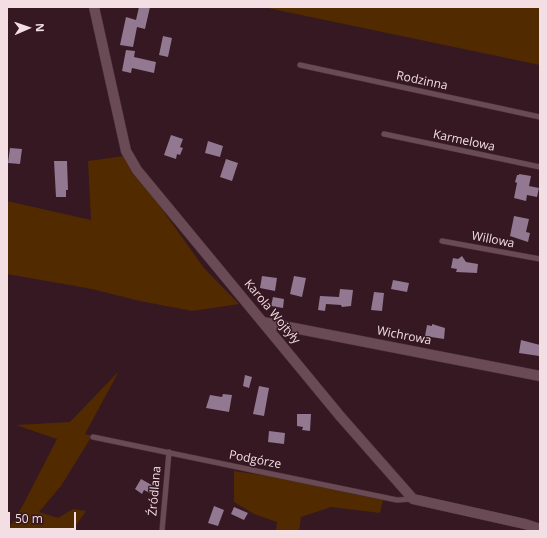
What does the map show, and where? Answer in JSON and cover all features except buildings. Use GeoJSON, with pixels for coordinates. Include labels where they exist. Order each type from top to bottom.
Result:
{"type":"FeatureCollection","features":[{"type":"Feature","properties":{"kind":"street","name":"Karola Wojtyły"},"geometry":{"type":"LineString","coordinates":[[94,7],[126,151],[137,170],[340,416],[413,499]]}},
{"type":"Feature","properties":{"kind":"street","name":"Wichrowa"},"geometry":{"type":"LineString","coordinates":[[263,322],[540,376]]}},
{"type":"Feature","properties":{"kind":"street"},"geometry":{"type":"LineString","coordinates":[[413,499],[525,524],[540,529]]}},
{"type":"Feature","properties":{"kind":"lane","name":"Rodzinna"},"geometry":{"type":"LineString","coordinates":[[300,65],[540,117]]}},
{"type":"Feature","properties":{"kind":"lane","name":"Karmelowa"},"geometry":{"type":"LineString","coordinates":[[384,134],[540,167]]}},
{"type":"Feature","properties":{"kind":"lane","name":"Willowa"},"geometry":{"type":"LineString","coordinates":[[442,240],[540,259]]}},
{"type":"Feature","properties":{"kind":"lane","name":"Podgórze"},"geometry":{"type":"LineString","coordinates":[[93,436],[397,500],[413,499]]}},
{"type":"Feature","properties":{"kind":"lane","name":"Źródlana"},"geometry":{"type":"LineString","coordinates":[[162,531],[169,452]]}},
{"type":"Feature","properties":{"kind":"shaded area"},"geometry":{"type":"Polygon","coordinates":[[[263,7],[540,7],[540,65],[263,7]]]}},
{"type":"Feature","properties":{"kind":"shaded area"},"geometry":{"type":"Polygon","coordinates":[[[124,156],[204,268],[239,304],[192,311],[140,301],[92,289],[7,274],[7,201],[91,220],[88,161],[124,156]]]}},
{"type":"Feature","properties":{"kind":"shaded area"},"geometry":{"type":"Polygon","coordinates":[[[119,371],[85,434],[92,436],[61,486],[39,512],[58,518],[73,509],[86,511],[72,531],[7,531],[22,507],[57,439],[16,425],[70,422],[119,371]]]}},
{"type":"Feature","properties":{"kind":"shaded area"},"geometry":{"type":"Polygon","coordinates":[[[234,471],[275,477],[383,500],[380,513],[331,507],[301,517],[299,531],[276,531],[277,522],[254,514],[234,502],[234,471]]]}}]}
